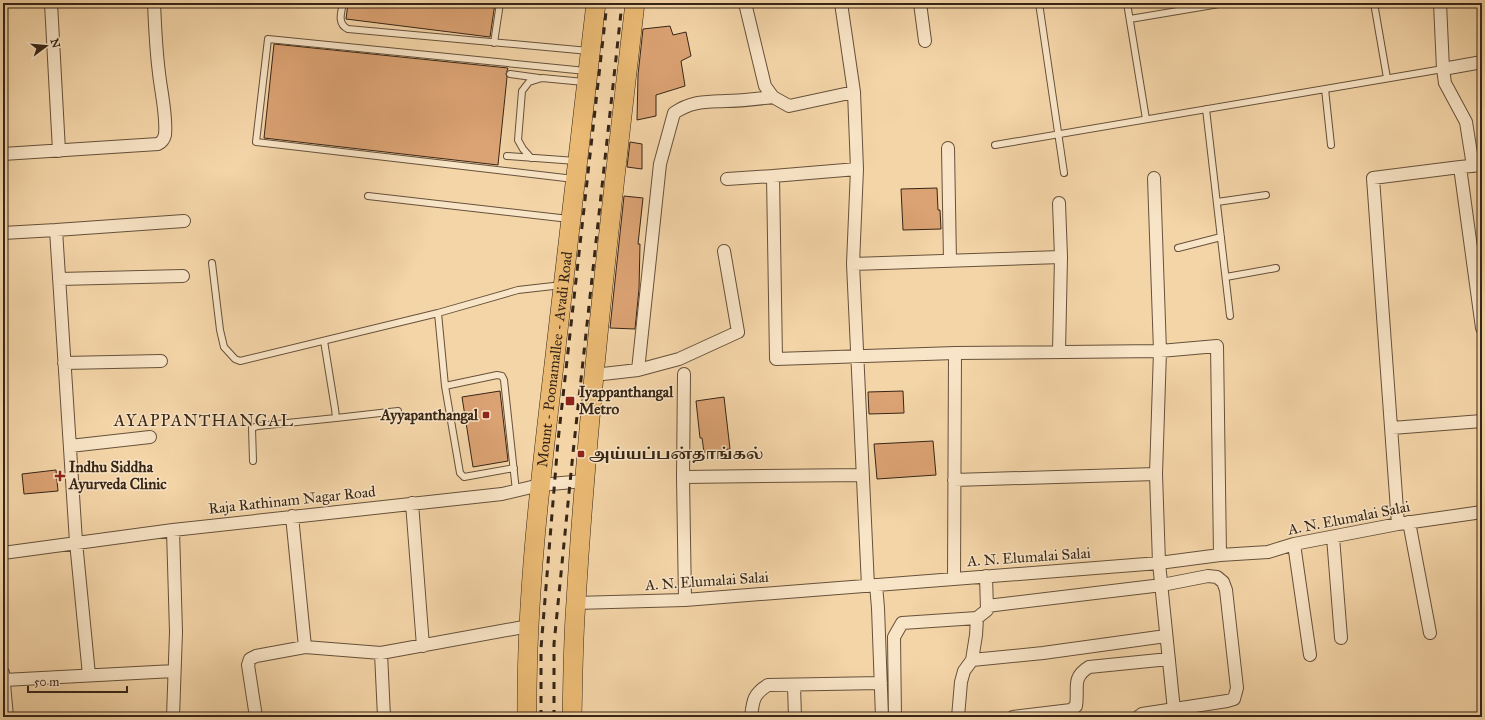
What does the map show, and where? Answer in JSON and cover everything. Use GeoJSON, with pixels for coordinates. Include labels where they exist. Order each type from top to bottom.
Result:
{"type":"FeatureCollection","features":[{"type":"Feature","properties":{"kind":"main road","name":"Mount - Poonamallee - Avadi Road"},"geometry":{"type":"LineString","coordinates":[[526,717],[529,626],[540,485],[596,3]]}},
{"type":"Feature","properties":{"kind":"main road"},"geometry":{"type":"LineString","coordinates":[[572,717],[575,603],[584,481],[603,273],[635,3]]}},
{"type":"Feature","properties":{"kind":"street"},"geometry":{"type":"LineString","coordinates":[[51,3],[59,151]]}},
{"type":"Feature","properties":{"kind":"street"},"geometry":{"type":"LineString","coordinates":[[3,154],[158,144],[164,140],[165,123],[157,58],[154,3]]}},
{"type":"Feature","properties":{"kind":"street"},"geometry":{"type":"LineString","coordinates":[[745,3],[765,86],[773,97],[789,106],[854,92]]}},
{"type":"Feature","properties":{"kind":"street"},"geometry":{"type":"LineString","coordinates":[[841,3],[854,92],[857,169],[853,264],[863,476],[872,585],[878,602],[882,717]]}},
{"type":"Feature","properties":{"kind":"street"},"geometry":{"type":"LineString","coordinates":[[920,3],[925,41]]}},
{"type":"Feature","properties":{"kind":"street"},"geometry":{"type":"LineString","coordinates":[[1430,633],[1404,523],[1392,428],[1373,178],[1477,166],[1466,122],[1445,83],[1442,69],[1440,3]]}},
{"type":"Feature","properties":{"kind":"street"},"geometry":{"type":"LineString","coordinates":[[1442,69],[1482,62]]}},
{"type":"Feature","properties":{"kind":"street"},"geometry":{"type":"LineString","coordinates":[[638,370],[660,164],[674,113],[693,103],[705,101],[773,97]]}},
{"type":"Feature","properties":{"kind":"street"},"geometry":{"type":"LineString","coordinates":[[948,148],[950,261]]}},
{"type":"Feature","properties":{"kind":"street"},"geometry":{"type":"LineString","coordinates":[[1460,167],[1482,328]]}},
{"type":"Feature","properties":{"kind":"street"},"geometry":{"type":"LineString","coordinates":[[727,179],[857,169]]}},
{"type":"Feature","properties":{"kind":"street"},"geometry":{"type":"LineString","coordinates":[[773,176],[776,359],[955,353],[1160,351],[1217,346],[1220,555]]}},
{"type":"Feature","properties":{"kind":"street"},"geometry":{"type":"LineString","coordinates":[[1154,178],[1160,351],[1156,474],[1159,563],[1174,710]]}},
{"type":"Feature","properties":{"kind":"street"},"geometry":{"type":"LineString","coordinates":[[1059,203],[1061,257],[1059,352]]}},
{"type":"Feature","properties":{"kind":"street"},"geometry":{"type":"LineString","coordinates":[[3,233],[184,221]]}},
{"type":"Feature","properties":{"kind":"street"},"geometry":{"type":"LineString","coordinates":[[56,230],[76,542],[89,675]]}},
{"type":"Feature","properties":{"kind":"street"},"geometry":{"type":"LineString","coordinates":[[594,375],[638,370],[679,359],[738,332],[724,251]]}},
{"type":"Feature","properties":{"kind":"street"},"geometry":{"type":"LineString","coordinates":[[853,264],[1061,257]]}},
{"type":"Feature","properties":{"kind":"street"},"geometry":{"type":"LineString","coordinates":[[59,279],[183,276]]}},
{"type":"Feature","properties":{"kind":"street"},"geometry":{"type":"LineString","coordinates":[[954,579],[955,353]]}},
{"type":"Feature","properties":{"kind":"street"},"geometry":{"type":"LineString","coordinates":[[64,363],[161,361]]}},
{"type":"Feature","properties":{"kind":"street"},"geometry":{"type":"LineString","coordinates":[[684,374],[683,476],[685,600]]}},
{"type":"Feature","properties":{"kind":"street"},"geometry":{"type":"LineString","coordinates":[[1392,428],[1482,421]]}},
{"type":"Feature","properties":{"kind":"street"},"geometry":{"type":"LineString","coordinates":[[70,446],[150,437]]}},
{"type":"Feature","properties":{"kind":"street"},"geometry":{"type":"LineString","coordinates":[[954,480],[1156,474]]}},
{"type":"Feature","properties":{"kind":"street"},"geometry":{"type":"LineString","coordinates":[[683,476],[863,476]]}},
{"type":"Feature","properties":{"kind":"street","name":"Raja Rathinam Nagar Road"},"geometry":{"type":"LineString","coordinates":[[3,553],[173,530],[502,494],[540,485],[584,481]]}},
{"type":"Feature","properties":{"kind":"street"},"geometry":{"type":"LineString","coordinates":[[412,504],[423,646]]}},
{"type":"Feature","properties":{"kind":"street","name":"A. N. Elumalai Salai"},"geometry":{"type":"LineString","coordinates":[[575,603],[685,600],[1159,563],[1220,555],[1268,552],[1294,544],[1404,523],[1482,512]]}},
{"type":"Feature","properties":{"kind":"street"},"geometry":{"type":"LineString","coordinates":[[292,516],[305,647]]}},
{"type":"Feature","properties":{"kind":"street"},"geometry":{"type":"LineString","coordinates":[[173,530],[176,632],[174,717]]}},
{"type":"Feature","properties":{"kind":"street"},"geometry":{"type":"LineString","coordinates":[[1333,537],[1341,638]]}},
{"type":"Feature","properties":{"kind":"street"},"geometry":{"type":"LineString","coordinates":[[1294,544],[1310,655]]}},
{"type":"Feature","properties":{"kind":"street"},"geometry":{"type":"LineString","coordinates":[[895,717],[894,637],[898,628],[902,624],[977,618],[987,610],[986,576]]}},
{"type":"Feature","properties":{"kind":"street"},"geometry":{"type":"LineString","coordinates":[[987,606],[1162,584],[1208,576],[1217,577],[1223,582],[1226,590],[1237,688],[1234,699],[1174,710],[1142,714],[1138,717]]}},
{"type":"Feature","properties":{"kind":"street"},"geometry":{"type":"LineString","coordinates":[[958,717],[961,682],[964,671],[972,660],[977,618]]}},
{"type":"Feature","properties":{"kind":"street"},"geometry":{"type":"LineString","coordinates":[[256,717],[248,665],[250,659],[256,656],[305,647],[381,653],[529,626]]}},
{"type":"Feature","properties":{"kind":"street"},"geometry":{"type":"LineString","coordinates":[[972,660],[1043,654],[1166,636]]}},
{"type":"Feature","properties":{"kind":"street"},"geometry":{"type":"LineString","coordinates":[[381,653],[384,717]]}},
{"type":"Feature","properties":{"kind":"street"},"geometry":{"type":"LineString","coordinates":[[1013,717],[1071,710],[1076,706],[1077,681],[1079,675],[1089,667],[1169,659]]}},
{"type":"Feature","properties":{"kind":"street"},"geometry":{"type":"LineString","coordinates":[[7,717],[3,676],[89,675],[174,671]]}},
{"type":"Feature","properties":{"kind":"street"},"geometry":{"type":"LineString","coordinates":[[751,717],[754,700],[759,691],[768,685],[794,686],[881,684]]}},
{"type":"Feature","properties":{"kind":"street"},"geometry":{"type":"LineString","coordinates":[[794,686],[795,717]]}},
{"type":"Feature","properties":{"kind":"lane"},"geometry":{"type":"LineString","coordinates":[[343,3],[341,22],[344,27],[348,28],[591,51]]}},
{"type":"Feature","properties":{"kind":"lane"},"geometry":{"type":"LineString","coordinates":[[494,43],[500,3]]}},
{"type":"Feature","properties":{"kind":"lane"},"geometry":{"type":"LineString","coordinates":[[1039,3],[1064,173]]}},
{"type":"Feature","properties":{"kind":"lane"},"geometry":{"type":"LineString","coordinates":[[1127,3],[1146,119]]}},
{"type":"Feature","properties":{"kind":"lane"},"geometry":{"type":"LineString","coordinates":[[1130,19],[1210,4],[1224,3]]}},
{"type":"Feature","properties":{"kind":"lane"},"geometry":{"type":"LineString","coordinates":[[1374,3],[1387,78]]}},
{"type":"Feature","properties":{"kind":"lane"},"geometry":{"type":"LineString","coordinates":[[577,170],[256,142],[268,39],[588,77]]}},
{"type":"Feature","properties":{"kind":"lane"},"geometry":{"type":"LineString","coordinates":[[995,145],[1442,69]]}},
{"type":"Feature","properties":{"kind":"lane"},"geometry":{"type":"LineString","coordinates":[[510,74],[553,79],[588,77]]}},
{"type":"Feature","properties":{"kind":"lane"},"geometry":{"type":"LineString","coordinates":[[531,158],[518,140],[522,91],[529,82],[542,78]]}},
{"type":"Feature","properties":{"kind":"lane"},"geometry":{"type":"LineString","coordinates":[[1325,89],[1331,145]]}},
{"type":"Feature","properties":{"kind":"lane"},"geometry":{"type":"LineString","coordinates":[[1206,109],[1230,316]]}},
{"type":"Feature","properties":{"kind":"lane"},"geometry":{"type":"LineString","coordinates":[[507,156],[545,159],[577,170]]}},
{"type":"Feature","properties":{"kind":"lane"},"geometry":{"type":"LineString","coordinates":[[1217,202],[1266,195]]}},
{"type":"Feature","properties":{"kind":"lane"},"geometry":{"type":"LineString","coordinates":[[368,196],[571,219]]}},
{"type":"Feature","properties":{"kind":"lane"},"geometry":{"type":"LineString","coordinates":[[1178,248],[1221,237]]}},
{"type":"Feature","properties":{"kind":"lane"},"geometry":{"type":"LineString","coordinates":[[212,263],[220,330],[224,347],[235,359],[240,361],[438,313],[518,290],[563,285]]}},
{"type":"Feature","properties":{"kind":"lane"},"geometry":{"type":"LineString","coordinates":[[1226,277],[1276,268]]}},
{"type":"Feature","properties":{"kind":"lane"},"geometry":{"type":"LineString","coordinates":[[438,313],[445,386],[460,473],[464,477],[514,468]]}},
{"type":"Feature","properties":{"kind":"lane"},"geometry":{"type":"LineString","coordinates":[[324,340],[336,418]]}},
{"type":"Feature","properties":{"kind":"lane"},"geometry":{"type":"LineString","coordinates":[[445,386],[497,374],[502,376],[504,380],[516,491]]}},
{"type":"Feature","properties":{"kind":"lane"},"geometry":{"type":"LineString","coordinates":[[253,461],[252,428],[258,426],[398,411]]}},
{"type":"Feature","properties":{"kind":"building"},"geometry":{"type":"Polygon","coordinates":[[[348,3],[495,3],[490,37],[346,19],[348,3]]]}},
{"type":"Feature","properties":{"kind":"building"},"geometry":{"type":"Polygon","coordinates":[[[670,26],[673,35],[686,32],[691,56],[681,61],[685,86],[656,95],[656,116],[637,120],[638,75],[643,29],[670,26]]]}},
{"type":"Feature","properties":{"kind":"building"},"geometry":{"type":"Polygon","coordinates":[[[274,44],[508,68],[506,74],[507,77],[498,165],[264,138],[274,44]]]}},
{"type":"Feature","properties":{"kind":"building"},"geometry":{"type":"Polygon","coordinates":[[[630,142],[642,144],[642,169],[627,167],[630,142]]]}},
{"type":"Feature","properties":{"kind":"building"},"geometry":{"type":"Polygon","coordinates":[[[937,188],[941,229],[903,230],[901,189],[937,188]]]}},
{"type":"Feature","properties":{"kind":"building"},"geometry":{"type":"Polygon","coordinates":[[[624,196],[643,198],[638,244],[640,244],[639,289],[635,329],[610,328],[624,196]]]}},
{"type":"Feature","properties":{"kind":"building"},"geometry":{"type":"Polygon","coordinates":[[[500,391],[508,461],[473,467],[462,397],[500,391]]]}},
{"type":"Feature","properties":{"kind":"building"},"geometry":{"type":"Polygon","coordinates":[[[903,391],[904,413],[869,414],[868,392],[903,391]]]}},
{"type":"Feature","properties":{"kind":"building"},"geometry":{"type":"Polygon","coordinates":[[[724,397],[730,449],[704,452],[702,438],[700,438],[696,401],[724,397]]]}},
{"type":"Feature","properties":{"kind":"building"},"geometry":{"type":"Polygon","coordinates":[[[933,441],[936,475],[877,479],[874,444],[933,441]]]}},
{"type":"Feature","properties":{"kind":"building"},"geometry":{"type":"Polygon","coordinates":[[[56,470],[58,491],[24,494],[22,474],[56,470]]]}},
{"type":"Feature","properties":{"kind":"railway"},"geometry":{"type":"LineString","coordinates":[[541,717],[541,648],[558,441],[607,3]]}},
{"type":"Feature","properties":{"kind":"railway"},"geometry":{"type":"LineString","coordinates":[[554,717],[554,644],[573,453],[622,3]]}},
{"type":"Feature","properties":{"kind":"place","name":"Iyappanthangal Metro"},"geometry":{"type":"Point","coordinates":[570,401]}},
{"type":"Feature","properties":{"kind":"place","name":"Ayyapanthangal"},"geometry":{"type":"Point","coordinates":[486,415]}},
{"type":"Feature","properties":{"kind":"place","name":"அய்யப்பன்தாங்கல்"},"geometry":{"type":"Point","coordinates":[581,454]}},
{"type":"Feature","properties":{"kind":"place","name":"Indhu Siddha Ayurveda Clinic"},"geometry":{"type":"Point","coordinates":[60,476]}},
{"type":"Feature","properties":{"kind":"district","name":"AYAPPANTHANGAL"},"geometry":{"type":"Point","coordinates":[204,420]}}]}
